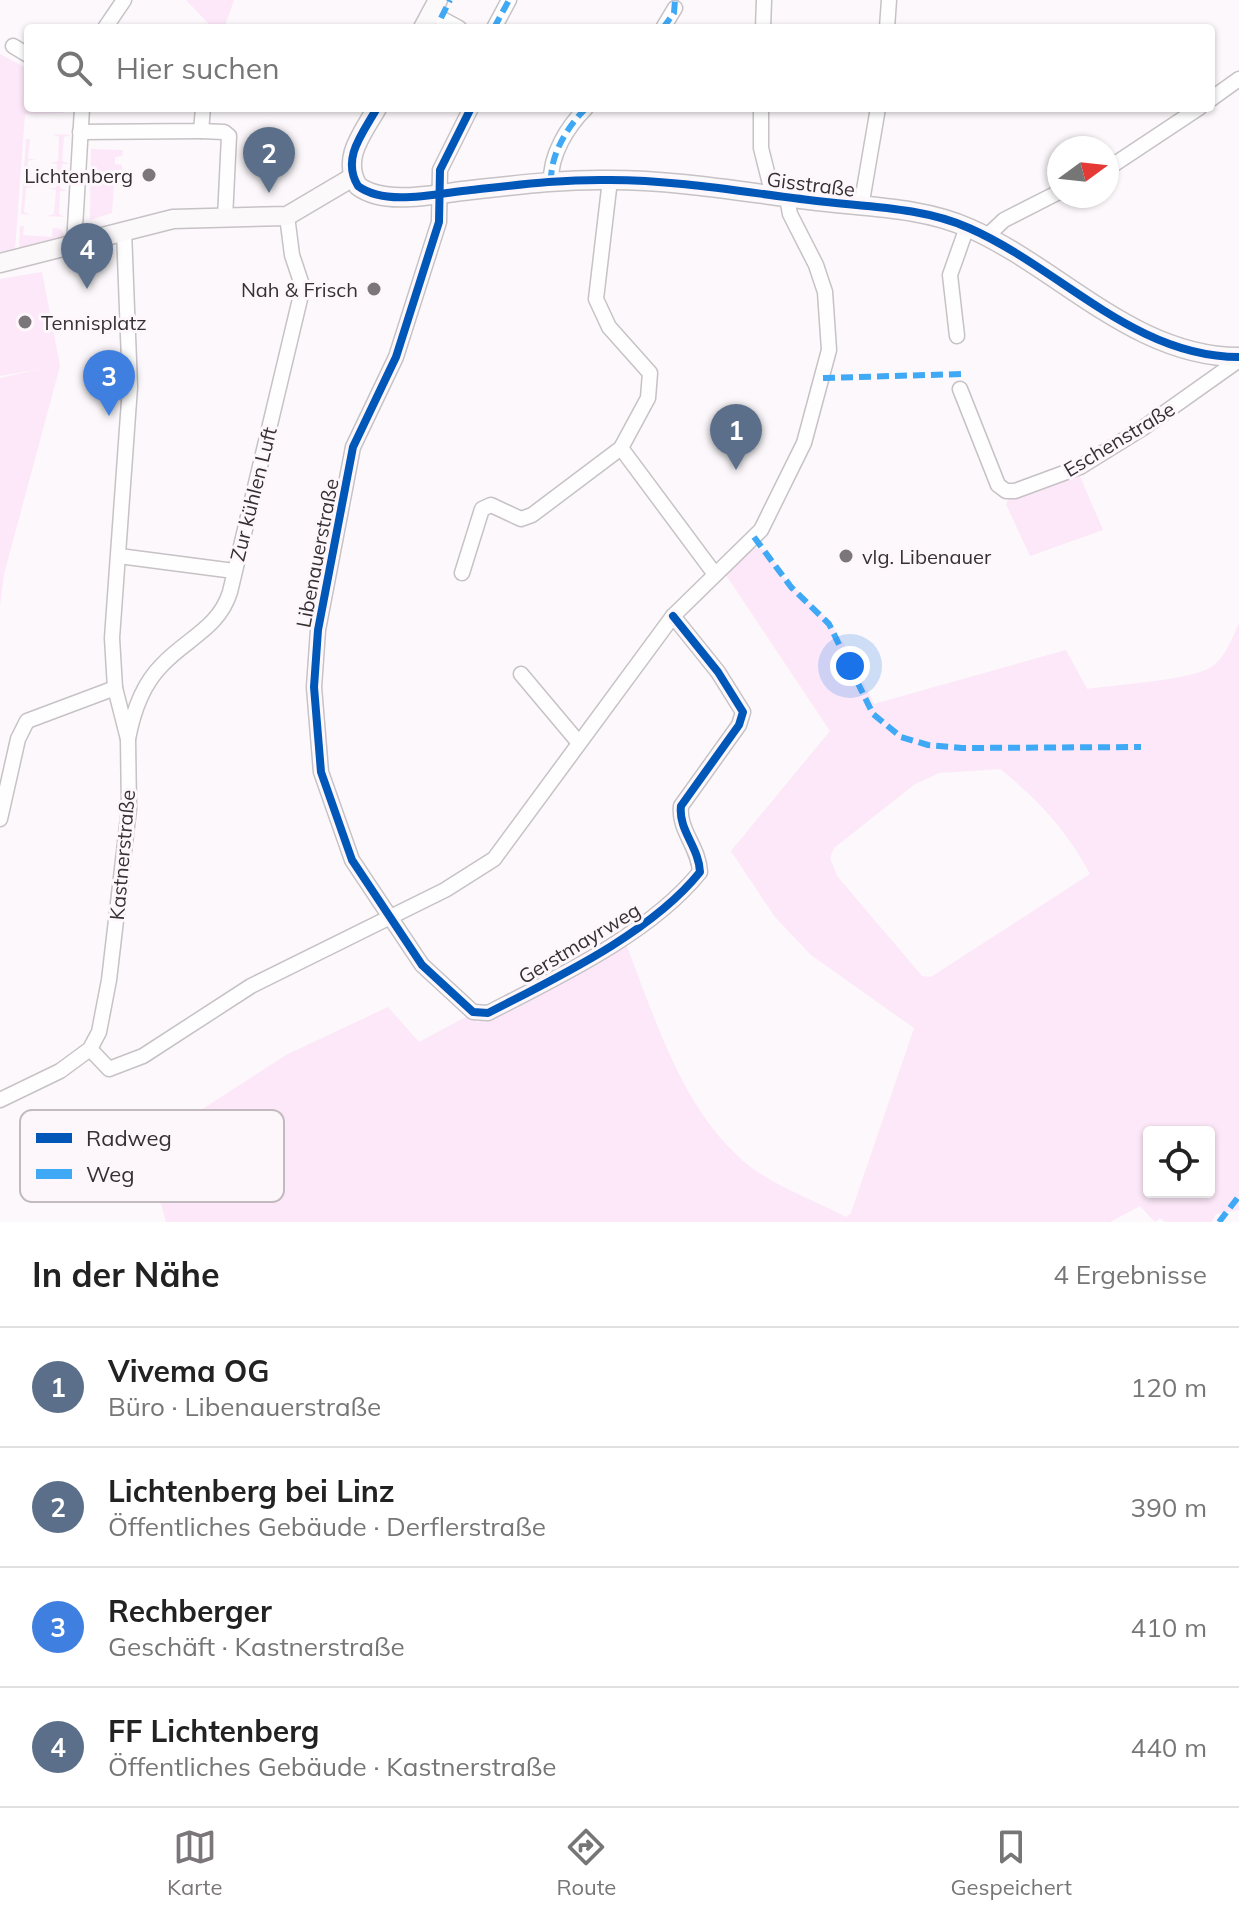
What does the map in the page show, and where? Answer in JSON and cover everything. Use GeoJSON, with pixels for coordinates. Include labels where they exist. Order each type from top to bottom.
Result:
{"type":"FeatureCollection","features":[{"type":"Feature","properties":{"kind":"street"},"geometry":{"type":"LineString","coordinates":[[108,24],[124,0]]}},
{"type":"Feature","properties":{"kind":"street"},"geometry":{"type":"LineString","coordinates":[[496,24],[509,0]]}},
{"type":"Feature","properties":{"kind":"street"},"geometry":{"type":"LineString","coordinates":[[763,24],[764,0]]}},
{"type":"Feature","properties":{"kind":"street"},"geometry":{"type":"LineString","coordinates":[[887,24],[889,0]]}},
{"type":"Feature","properties":{"kind":"street"},"geometry":{"type":"LineString","coordinates":[[665,24],[675,8]]}},
{"type":"Feature","properties":{"kind":"street"},"geometry":{"type":"LineString","coordinates":[[431,14],[451,24]]}},
{"type":"Feature","properties":{"kind":"street"},"geometry":{"type":"LineString","coordinates":[[13,46],[24,53]]}},
{"type":"Feature","properties":{"kind":"street"},"geometry":{"type":"LineString","coordinates":[[1215,96],[1239,79]]}},
{"type":"Feature","properties":{"kind":"street"},"geometry":{"type":"LineString","coordinates":[[74,245],[82,112]]}},
{"type":"Feature","properties":{"kind":"street"},"geometry":{"type":"LineString","coordinates":[[201,131],[203,112]]}},
{"type":"Feature","properties":{"kind":"street"},"geometry":{"type":"LineString","coordinates":[[0,263],[173,219],[287,216],[353,177],[354,149],[375,112]]}},
{"type":"Feature","properties":{"kind":"street","name":"Libenauerstraße"},"geometry":{"type":"LineString","coordinates":[[389,919],[352,860],[321,772],[315,657],[332,544],[353,447],[396,357],[439,222],[440,170],[469,112]]}},
{"type":"Feature","properties":{"kind":"street"},"geometry":{"type":"LineString","coordinates":[[551,182],[552,167],[566,133],[583,112]]}},
{"type":"Feature","properties":{"kind":"street"},"geometry":{"type":"LineString","coordinates":[[0,1100],[60,1071],[90,1049],[109,1069],[133,1061],[181,1034],[251,986],[389,919],[459,882],[494,859],[673,616],[754,537],[772,511],[810,426],[829,350],[825,292],[816,265],[780,197],[761,148],[761,112]]}},
{"type":"Feature","properties":{"kind":"street"},"geometry":{"type":"LineString","coordinates":[[861,207],[877,112]]}},
{"type":"Feature","properties":{"kind":"street"},"geometry":{"type":"LineString","coordinates":[[1119,161],[1193,112]]}},
{"type":"Feature","properties":{"kind":"street"},"geometry":{"type":"LineString","coordinates":[[80,132],[224,132],[229,136],[225,218]]}},
{"type":"Feature","properties":{"kind":"street","name":"Gisstraße"},"geometry":{"type":"LineString","coordinates":[[353,177],[358,186],[374,194],[440,193],[551,182],[610,180],[923,214],[967,227],[986,237],[1118,318],[1166,343],[1193,352],[1239,359]]}},
{"type":"Feature","properties":{"kind":"street"},"geometry":{"type":"LineString","coordinates":[[462,573],[472,533],[485,506],[526,518],[621,448],[648,398],[651,379],[645,367],[603,319],[596,299],[610,180]]}},
{"type":"Feature","properties":{"kind":"street"},"geometry":{"type":"LineString","coordinates":[[986,237],[1004,220],[1047,198]]}},
{"type":"Feature","properties":{"kind":"street","name":"Zur kühlen Luft"},"geometry":{"type":"LineString","coordinates":[[128,739],[137,704],[152,675],[215,620],[226,603],[300,299],[301,282],[292,255],[287,216]]}},
{"type":"Feature","properties":{"kind":"street"},"geometry":{"type":"LineString","coordinates":[[957,336],[950,275],[967,227]]}},
{"type":"Feature","properties":{"kind":"street","name":"Kastnerstraße"},"geometry":{"type":"LineString","coordinates":[[90,1049],[103,1012],[125,863],[128,739],[115,688],[112,638],[130,387],[124,231]]}},
{"type":"Feature","properties":{"kind":"street","name":"Eschenstraße"},"geometry":{"type":"LineString","coordinates":[[960,389],[998,485],[1006,491],[1015,491],[1080,467],[1143,428],[1239,359]]}},
{"type":"Feature","properties":{"kind":"street"},"geometry":{"type":"LineString","coordinates":[[621,448],[714,573]]}},
{"type":"Feature","properties":{"kind":"street"},"geometry":{"type":"LineString","coordinates":[[119,556],[234,571]]}},
{"type":"Feature","properties":{"kind":"street","name":"Gerstmayrweg"},"geometry":{"type":"LineString","coordinates":[[389,919],[422,965],[455,998],[473,1012],[488,1013],[624,938],[656,916],[689,886],[700,872],[700,859],[679,820],[681,806],[739,725],[743,712],[718,672],[673,616]]}},
{"type":"Feature","properties":{"kind":"street"},"geometry":{"type":"LineString","coordinates":[[521,674],[579,743]]}},
{"type":"Feature","properties":{"kind":"street"},"geometry":{"type":"LineString","coordinates":[[0,819],[18,739],[27,721],[115,688]]}},
{"type":"Feature","properties":{"kind":"shaded area"},"geometry":{"type":"Polygon","coordinates":[[[186,0],[234,0],[225,24],[209,24],[186,0]]]}},
{"type":"Feature","properties":{"kind":"shaded area"},"geometry":{"type":"Polygon","coordinates":[[[0,54],[24,67],[24,112],[64,112],[25,114],[15,249],[0,252],[0,54]]]}},
{"type":"Feature","properties":{"kind":"shaded area"},"geometry":{"type":"Polygon","coordinates":[[[52,134],[71,135],[64,137],[62,161],[69,164],[62,164],[60,188],[67,191],[60,191],[59,214],[65,217],[47,216],[54,214],[56,190],[49,188],[56,188],[57,164],[50,163],[58,161],[59,137],[52,134]]]}},
{"type":"Feature","properties":{"kind":"shaded area"},"geometry":{"type":"Polygon","coordinates":[[[26,139],[30,139],[28,159],[36,159],[28,161],[26,186],[34,187],[26,188],[24,212],[32,215],[21,214],[26,139]]]}},
{"type":"Feature","properties":{"kind":"shaded area"},"geometry":{"type":"Polygon","coordinates":[[[91,149],[123,150],[122,156],[115,157],[115,164],[122,165],[122,178],[114,184],[112,213],[90,220],[91,149]]]}},
{"type":"Feature","properties":{"kind":"shaded area"},"geometry":{"type":"Polygon","coordinates":[[[20,226],[24,226],[23,235],[52,237],[53,228],[61,229],[65,237],[19,249],[20,226]]]}},
{"type":"Feature","properties":{"kind":"shaded area"},"geometry":{"type":"Polygon","coordinates":[[[42,272],[60,366],[4,574],[0,605],[0,378],[40,369],[0,376],[0,279],[42,272]]]}},
{"type":"Feature","properties":{"kind":"shaded area"},"geometry":{"type":"Polygon","coordinates":[[[1079,474],[1103,530],[1030,556],[1006,504],[1009,498],[1079,474]]]}},
{"type":"Feature","properties":{"kind":"shaded area"},"geometry":{"type":"Polygon","coordinates":[[[755,548],[768,551],[785,579],[824,616],[844,643],[874,704],[1066,650],[1087,689],[1189,675],[1218,662],[1239,623],[1239,1210],[1216,1214],[1212,1222],[1165,1222],[1160,1218],[1155,1222],[1140,1206],[1110,1222],[166,1222],[161,1202],[284,1202],[284,1110],[201,1110],[286,1055],[388,1007],[419,1042],[466,1017],[478,1022],[486,1019],[626,944],[661,1035],[690,1095],[728,1147],[774,1182],[846,1217],[851,1213],[914,1028],[811,955],[775,917],[731,851],[830,731],[724,572],[755,548]],[[1000,769],[939,773],[915,784],[834,848],[830,858],[837,876],[922,976],[931,977],[1090,874],[1051,817],[1000,769]]]}},
{"type":"Feature","properties":{"kind":"marked path"},"geometry":{"type":"LineString","coordinates":[[441,18],[450,0]]}},
{"type":"Feature","properties":{"kind":"marked path"},"geometry":{"type":"LineString","coordinates":[[496,24],[509,0]]}},
{"type":"Feature","properties":{"kind":"marked path"},"geometry":{"type":"LineString","coordinates":[[666,24],[674,13],[675,0]]}},
{"type":"Feature","properties":{"kind":"marked path"},"geometry":{"type":"LineString","coordinates":[[551,182],[553,162],[561,142],[582,112]]}},
{"type":"Feature","properties":{"kind":"marked path"},"geometry":{"type":"LineString","coordinates":[[823,378],[963,374]]}},
{"type":"Feature","properties":{"kind":"marked path"},"geometry":{"type":"LineString","coordinates":[[754,537],[791,587],[829,624],[873,714],[901,737],[928,745],[962,748],[1141,747]]}},
{"type":"Feature","properties":{"kind":"marked path"},"geometry":{"type":"LineString","coordinates":[[1219,1222],[1239,1196]]}},
{"type":"Feature","properties":{"kind":"cycle path"},"geometry":{"type":"LineString","coordinates":[[375,112],[356,146],[353,176],[358,186],[383,196],[413,197],[558,181],[635,181],[911,211],[969,228],[1002,245],[1131,327],[1201,353],[1239,357]]}},
{"type":"Feature","properties":{"kind":"cycle path"},"geometry":{"type":"LineString","coordinates":[[469,112],[440,170],[439,222],[396,357],[353,447],[318,630],[314,687],[321,772],[352,860],[422,965],[473,1012],[488,1013],[602,952],[656,915],[700,872],[683,823],[681,806],[739,725],[743,712],[718,672],[673,616]]}},
{"type":"Feature","properties":{"kind":"place","name":"Lichtenberg"},"geometry":{"type":"Point","coordinates":[149,175]}},
{"type":"Feature","properties":{"kind":"place","name":"Lichtenberg bei Linz"},"geometry":{"type":"Point","coordinates":[269,193]}},
{"type":"Feature","properties":{"kind":"place","name":"FF Lichtenberg"},"geometry":{"type":"Point","coordinates":[87,289]}},
{"type":"Feature","properties":{"kind":"place","name":"Nah & Frisch"},"geometry":{"type":"Point","coordinates":[374,289]}},
{"type":"Feature","properties":{"kind":"place","name":"Tennisplatz"},"geometry":{"type":"Point","coordinates":[25,322]}},
{"type":"Feature","properties":{"kind":"place","name":"Rechberger"},"geometry":{"type":"Point","coordinates":[109,416]}},
{"type":"Feature","properties":{"kind":"place","name":"Vivema OG"},"geometry":{"type":"Point","coordinates":[736,470]}},
{"type":"Feature","properties":{"kind":"place","name":"vlg. Libenauer"},"geometry":{"type":"Point","coordinates":[846,556]}}]}
